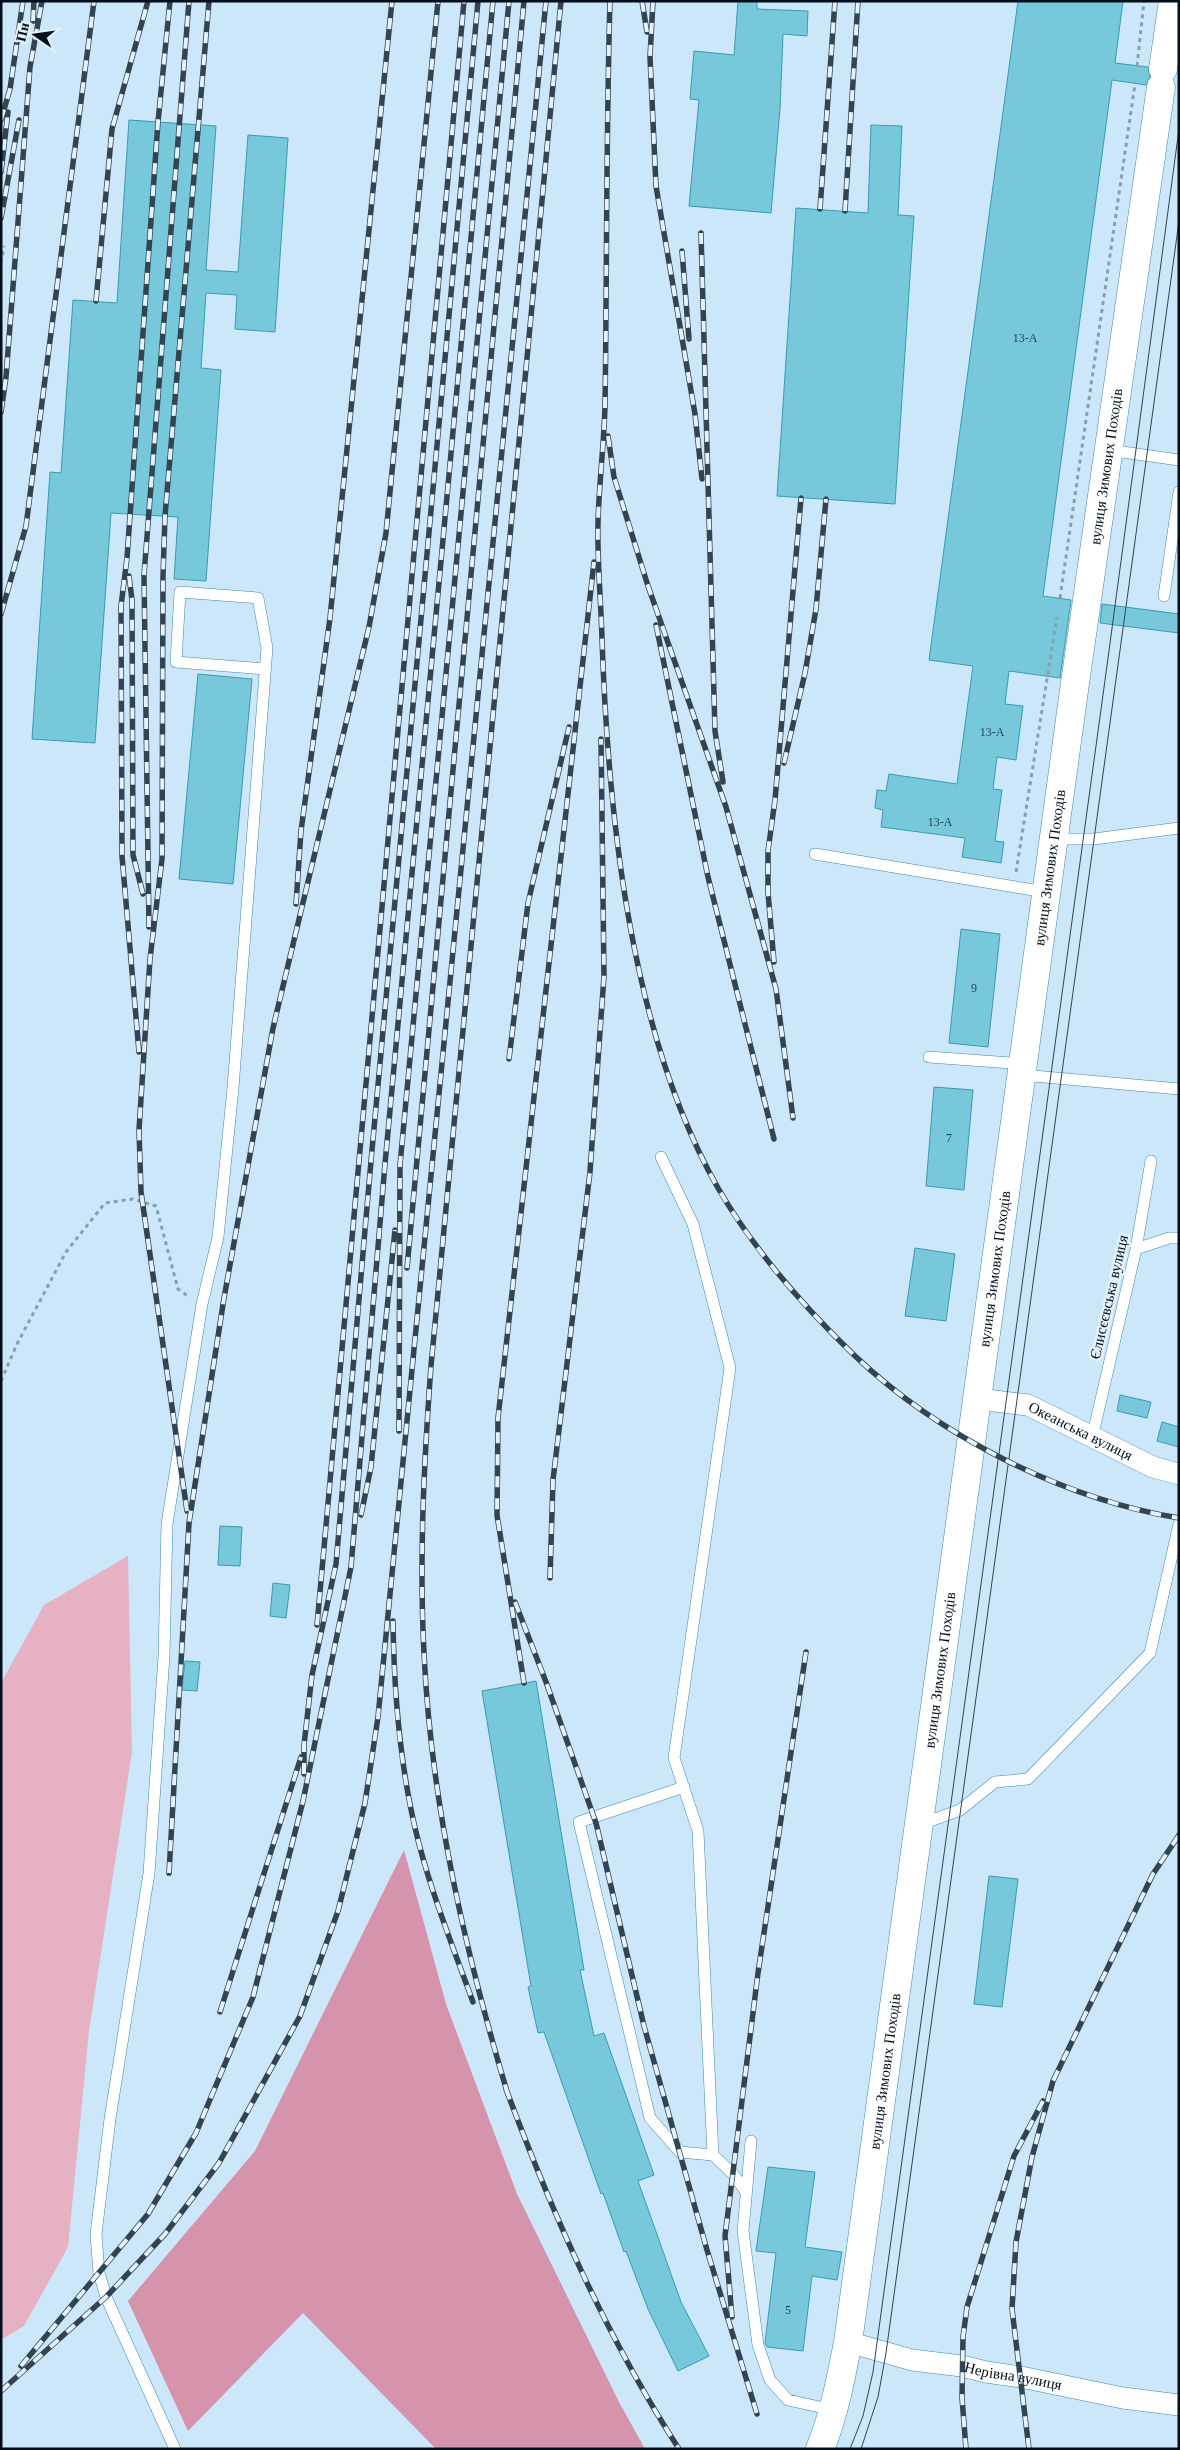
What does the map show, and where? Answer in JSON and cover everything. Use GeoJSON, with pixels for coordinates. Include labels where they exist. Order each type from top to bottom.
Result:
{"type":"FeatureCollection","features":[{"type":"Feature","properties":{"kind":"main road","name":"вулиця Зимових Походів"},"geometry":{"type":"LineString","coordinates":[[820,2449],[833,2410],[848,2342],[1108,450],[1149,76],[1173,1]]}},
{"type":"Feature","properties":{"kind":"street","name":"Океанська вулиця"},"geometry":{"type":"LineString","coordinates":[[978,1399],[1028,1405],[1152,1467],[1179,1474]]}},
{"type":"Feature","properties":{"kind":"street","name":"Нерівна вулиця"},"geometry":{"type":"LineString","coordinates":[[848,2342],[912,2360],[962,2366],[1123,2398],[1179,2405]]}},
{"type":"Feature","properties":{"kind":"lane"},"geometry":{"type":"LineString","coordinates":[[1108,450],[1179,460]]}},
{"type":"Feature","properties":{"kind":"lane"},"geometry":{"type":"LineString","coordinates":[[1164,596],[1179,492]]}},
{"type":"Feature","properties":{"kind":"lane"},"geometry":{"type":"LineString","coordinates":[[175,2449],[106,2297],[99,2273],[96,2234],[110,2119],[149,1873],[164,1656],[167,1524],[202,1304],[218,1237],[248,900],[267,648],[258,598],[180,592],[176,662],[265,669]]}},
{"type":"Feature","properties":{"kind":"lane"},"geometry":{"type":"LineString","coordinates":[[1056,839],[1094,839],[1179,828]]}},
{"type":"Feature","properties":{"kind":"lane"},"geometry":{"type":"LineString","coordinates":[[815,854],[850,862],[1014,885],[1048,892]]}},
{"type":"Feature","properties":{"kind":"lane"},"geometry":{"type":"LineString","coordinates":[[929,1057],[1179,1089]]}},
{"type":"Feature","properties":{"kind":"lane"},"geometry":{"type":"LineString","coordinates":[[661,1157],[693,1224],[730,1368],[674,1758],[698,1831],[713,2155]]}},
{"type":"Feature","properties":{"kind":"lane","name":"Єлисєєвська вулиця"},"geometry":{"type":"LineString","coordinates":[[1092,1438],[1136,1249],[1152,1162]]}},
{"type":"Feature","properties":{"kind":"lane"},"geometry":{"type":"LineString","coordinates":[[1136,1249],[1169,1238],[1179,1238]]}},
{"type":"Feature","properties":{"kind":"lane"},"geometry":{"type":"LineString","coordinates":[[919,1825],[960,1810],[995,1782],[1028,1779],[1150,1652],[1179,1524]]}},
{"type":"Feature","properties":{"kind":"lane"},"geometry":{"type":"LineString","coordinates":[[684,1787],[579,1822],[650,2118],[680,2152],[713,2155],[733,2174],[746,2192]]}},
{"type":"Feature","properties":{"kind":"lane"},"geometry":{"type":"LineString","coordinates":[[751,2142],[743,2231],[758,2345],[770,2380],[788,2400],[833,2410]]}},
{"type":"Feature","properties":{"kind":"path"},"geometry":{"type":"LineString","coordinates":[[1060,598],[1149,76],[1144,1]]}},
{"type":"Feature","properties":{"kind":"path"},"geometry":{"type":"LineString","coordinates":[[1,264],[4,246]]}},
{"type":"Feature","properties":{"kind":"path"},"geometry":{"type":"LineString","coordinates":[[1014,885],[1057,617]]}},
{"type":"Feature","properties":{"kind":"path"},"geometry":{"type":"LineString","coordinates":[[1,1381],[17,1344],[66,1252],[105,1203],[133,1199],[156,1206],[178,1289],[202,1304]]}},
{"type":"Feature","properties":{"kind":"shaded area"},"geometry":{"type":"Polygon","coordinates":[[[128,1556],[132,1752],[89,2031],[68,2247],[24,2326],[1,2340],[1,1683],[44,1605],[128,1556]]]}},
{"type":"Feature","properties":{"kind":"shaded area"},"geometry":{"type":"Polygon","coordinates":[[[404,1850],[446,2004],[517,2194],[619,2402],[645,2449],[436,2449],[303,2313],[188,2431],[128,2301],[255,2151],[404,1850]]]}},
{"type":"Feature","properties":{"kind":"building"},"geometry":{"type":"Polygon","coordinates":[[[738,1],[757,1],[757,9],[808,11],[807,36],[783,34],[780,109],[771,213],[689,206],[699,100],[690,99],[694,51],[734,55],[738,1]]]}},
{"type":"Feature","properties":{"kind":"building"},"geometry":{"type":"Polygon","coordinates":[[[1018,1],[1123,1],[1115,63],[1148,67],[1150,77],[1146,85],[1112,80],[1043,596],[1071,600],[1060,678],[1009,671],[1005,704],[1023,706],[1016,760],[997,757],[993,789],[1002,790],[995,841],[1004,842],[1001,863],[962,857],[965,838],[881,827],[883,810],[875,808],[877,790],[886,791],[889,774],[957,784],[973,666],[929,660],[1018,1]]]}},
{"type":"Feature","properties":{"kind":"building"},"geometry":{"type":"Polygon","coordinates":[[[129,120],[216,126],[206,270],[238,272],[248,135],[288,138],[275,332],[235,329],[237,295],[206,293],[201,368],[221,370],[206,581],[174,579],[178,517],[111,513],[95,743],[32,739],[50,472],[61,473],[73,300],[117,303],[129,120]]]}},
{"type":"Feature","properties":{"kind":"building"},"geometry":{"type":"Polygon","coordinates":[[[871,125],[902,126],[898,215],[914,216],[895,504],[777,496],[796,208],[868,213],[871,125]]]}},
{"type":"Feature","properties":{"kind":"building"},"geometry":{"type":"Polygon","coordinates":[[[1102,604],[1179,614],[1179,633],[1100,623],[1102,604]]]}},
{"type":"Feature","properties":{"kind":"building"},"geometry":{"type":"Polygon","coordinates":[[[198,674],[252,679],[233,884],[179,879],[198,674]]]}},
{"type":"Feature","properties":{"kind":"building"},"geometry":{"type":"Polygon","coordinates":[[[961,929],[1000,934],[988,1047],[949,1043],[961,929]]]}},
{"type":"Feature","properties":{"kind":"building"},"geometry":{"type":"Polygon","coordinates":[[[934,1087],[973,1090],[964,1190],[926,1186],[934,1087]]]}},
{"type":"Feature","properties":{"kind":"building"},"geometry":{"type":"Polygon","coordinates":[[[915,1248],[955,1254],[946,1321],[905,1316],[915,1248]]]}},
{"type":"Feature","properties":{"kind":"building"},"geometry":{"type":"Polygon","coordinates":[[[1120,1395],[1151,1402],[1147,1418],[1117,1411],[1120,1395]]]}},
{"type":"Feature","properties":{"kind":"building"},"geometry":{"type":"Polygon","coordinates":[[[1162,1422],[1179,1427],[1179,1447],[1157,1441],[1162,1422]]]}},
{"type":"Feature","properties":{"kind":"building"},"geometry":{"type":"Polygon","coordinates":[[[220,1526],[242,1527],[240,1566],[218,1565],[220,1526]]]}},
{"type":"Feature","properties":{"kind":"building"},"geometry":{"type":"Polygon","coordinates":[[[273,1583],[290,1585],[286,1618],[270,1616],[273,1583]]]}},
{"type":"Feature","properties":{"kind":"building"},"geometry":{"type":"Polygon","coordinates":[[[185,1661],[200,1662],[197,1691],[182,1690],[185,1661]]]}},
{"type":"Feature","properties":{"kind":"building"},"geometry":{"type":"Polygon","coordinates":[[[536,1681],[584,1970],[580,1970],[594,2036],[604,2033],[654,2175],[638,2181],[681,2302],[709,2356],[678,2371],[648,2309],[626,2251],[624,2252],[603,2193],[601,2194],[544,2032],[538,2033],[528,1987],[531,1986],[482,1691],[536,1681]]]}},
{"type":"Feature","properties":{"kind":"building"},"geometry":{"type":"Polygon","coordinates":[[[989,1876],[1018,1879],[1002,2007],[974,2004],[989,1876]]]}},
{"type":"Feature","properties":{"kind":"building"},"geometry":{"type":"Polygon","coordinates":[[[768,2167],[815,2172],[805,2247],[842,2252],[837,2280],[812,2276],[803,2351],[767,2347],[765,2343],[776,2253],[756,2251],[768,2167]]]}},
{"type":"Feature","properties":{"kind":"tram line"},"geometry":{"type":"LineString","coordinates":[[850,2449],[863,2416],[873,2372],[1179,129]]}},
{"type":"Feature","properties":{"kind":"tram line"},"geometry":{"type":"LineString","coordinates":[[861,2449],[878,2397],[886,2353],[1179,221]]}},
{"type":"Feature","properties":{"kind":"railway"},"geometry":{"type":"LineString","coordinates":[[1,120],[10,89],[23,1]]}},
{"type":"Feature","properties":{"kind":"railway"},"geometry":{"type":"LineString","coordinates":[[33,21],[34,1]]}},
{"type":"Feature","properties":{"kind":"railway"},"geometry":{"type":"LineString","coordinates":[[1,412],[6,377],[30,67],[42,1]]}},
{"type":"Feature","properties":{"kind":"railway"},"geometry":{"type":"LineString","coordinates":[[1,614],[26,526],[94,1]]}},
{"type":"Feature","properties":{"kind":"railway"},"geometry":{"type":"LineString","coordinates":[[96,301],[112,129],[148,1]]}},
{"type":"Feature","properties":{"kind":"railway"},"geometry":{"type":"LineString","coordinates":[[139,1052],[122,856],[121,606],[127,558],[158,122],[170,1]]}},
{"type":"Feature","properties":{"kind":"railway"},"geometry":{"type":"LineString","coordinates":[[149,927],[144,575],[189,1]]}},
{"type":"Feature","properties":{"kind":"railway"},"geometry":{"type":"LineString","coordinates":[[187,1511],[141,1192],[139,1130],[150,959],[162,859],[165,516],[209,1]]}},
{"type":"Feature","properties":{"kind":"railway"},"geometry":{"type":"LineString","coordinates":[[296,904],[301,831],[330,618],[392,1]]}},
{"type":"Feature","properties":{"kind":"railway"},"geometry":{"type":"LineString","coordinates":[[169,1873],[189,1523],[224,1298],[273,1028],[369,627],[386,533],[438,1]]}},
{"type":"Feature","properties":{"kind":"railway"},"geometry":{"type":"LineString","coordinates":[[317,1625],[464,1]]}},
{"type":"Feature","properties":{"kind":"railway"},"geometry":{"type":"LineString","coordinates":[[304,1774],[304,1745],[312,1675],[336,1564],[371,1161],[478,1]]}},
{"type":"Feature","properties":{"kind":"railway"},"geometry":{"type":"LineString","coordinates":[[21,2366],[148,2214],[196,2133],[253,1997],[303,1801],[351,1567],[385,1164],[493,1]]}},
{"type":"Feature","properties":{"kind":"railway"},"geometry":{"type":"LineString","coordinates":[[399,1431],[400,1165],[509,1]]}},
{"type":"Feature","properties":{"kind":"railway"},"geometry":{"type":"LineString","coordinates":[[407,1268],[524,1]]}},
{"type":"Feature","properties":{"kind":"railway"},"geometry":{"type":"LineString","coordinates":[[1,2391],[106,2297],[165,2234],[219,2163],[300,2016],[338,1911],[365,1803],[378,1717],[546,1]]}},
{"type":"Feature","properties":{"kind":"railway"},"geometry":{"type":"LineString","coordinates":[[508,2095],[464,1932],[452,1877],[434,1766],[424,1653],[422,1582],[423,1510],[431,1366],[561,1]]}},
{"type":"Feature","properties":{"kind":"railway"},"geometry":{"type":"LineString","coordinates":[[610,1],[605,406],[598,537],[605,707],[618,849],[629,921],[644,993],[664,1062],[688,1127],[718,1188],[763,1255],[816,1317],[854,1355],[888,1384],[924,1412],[1005,1460],[1091,1496],[1135,1509],[1179,1518]]}},
{"type":"Feature","properties":{"kind":"railway"},"geometry":{"type":"LineString","coordinates":[[642,1],[647,32]]}},
{"type":"Feature","properties":{"kind":"railway"},"geometry":{"type":"LineString","coordinates":[[653,1],[650,57],[656,186],[695,414],[702,479]]}},
{"type":"Feature","properties":{"kind":"railway"},"geometry":{"type":"LineString","coordinates":[[820,209],[835,1]]}},
{"type":"Feature","properties":{"kind":"railway"},"geometry":{"type":"LineString","coordinates":[[845,211],[858,1]]}},
{"type":"Feature","properties":{"kind":"railway"},"geometry":{"type":"LineString","coordinates":[[1,172],[8,112]]}},
{"type":"Feature","properties":{"kind":"railway"},"geometry":{"type":"LineString","coordinates":[[1,218],[19,120]]}},
{"type":"Feature","properties":{"kind":"railway"},"geometry":{"type":"LineString","coordinates":[[701,233],[715,731],[723,782]]}},
{"type":"Feature","properties":{"kind":"railway"},"geometry":{"type":"LineString","coordinates":[[682,251],[689,339]]}},
{"type":"Feature","properties":{"kind":"railway"},"geometry":{"type":"LineString","coordinates":[[608,436],[614,477],[648,586],[726,807],[776,989],[793,1118]]}},
{"type":"Feature","properties":{"kind":"railway"},"geometry":{"type":"LineString","coordinates":[[774,962],[768,893],[768,851],[775,800],[801,498]]}},
{"type":"Feature","properties":{"kind":"railway"},"geometry":{"type":"LineString","coordinates":[[784,763],[805,673],[816,609],[826,499]]}},
{"type":"Feature","properties":{"kind":"railway"},"geometry":{"type":"LineString","coordinates":[[524,1683],[497,1515],[498,1418],[594,562]]}},
{"type":"Feature","properties":{"kind":"railway"},"geometry":{"type":"LineString","coordinates":[[129,576],[132,600],[133,855],[143,894]]}},
{"type":"Feature","properties":{"kind":"railway"},"geometry":{"type":"LineString","coordinates":[[656,625],[708,877],[774,1139]]}},
{"type":"Feature","properties":{"kind":"railway"},"geometry":{"type":"LineString","coordinates":[[509,1059],[528,903],[569,727]]}},
{"type":"Feature","properties":{"kind":"railway"},"geometry":{"type":"LineString","coordinates":[[550,1578],[553,1480],[590,1172],[604,976],[601,739]]}},
{"type":"Feature","properties":{"kind":"railway"},"geometry":{"type":"LineString","coordinates":[[361,1515],[371,1467],[395,1230]]}},
{"type":"Feature","properties":{"kind":"railway"},"geometry":{"type":"LineString","coordinates":[[515,1602],[546,1682],[596,1823],[644,2026],[707,2250],[757,2414]]}},
{"type":"Feature","properties":{"kind":"railway"},"geometry":{"type":"LineString","coordinates":[[393,1621],[399,1733],[412,1817],[431,1884],[473,2002]]}},
{"type":"Feature","properties":{"kind":"railway"},"geometry":{"type":"LineString","coordinates":[[732,2317],[725,2236],[758,1973],[806,1652]]}},
{"type":"Feature","properties":{"kind":"railway"},"geometry":{"type":"LineString","coordinates":[[220,2012],[301,1757]]}},
{"type":"Feature","properties":{"kind":"railway"},"geometry":{"type":"LineString","coordinates":[[1029,2449],[1012,2309],[1016,2242],[1032,2157],[1053,2081],[1153,1874],[1179,1835]]}},
{"type":"Feature","properties":{"kind":"railway"},"geometry":{"type":"LineString","coordinates":[[506,2089],[543,2183],[583,2274],[628,2363],[679,2449]]}},
{"type":"Feature","properties":{"kind":"railway"},"geometry":{"type":"LineString","coordinates":[[966,2449],[962,2398],[963,2337],[967,2307],[1014,2156],[1043,2101]]}}]}
